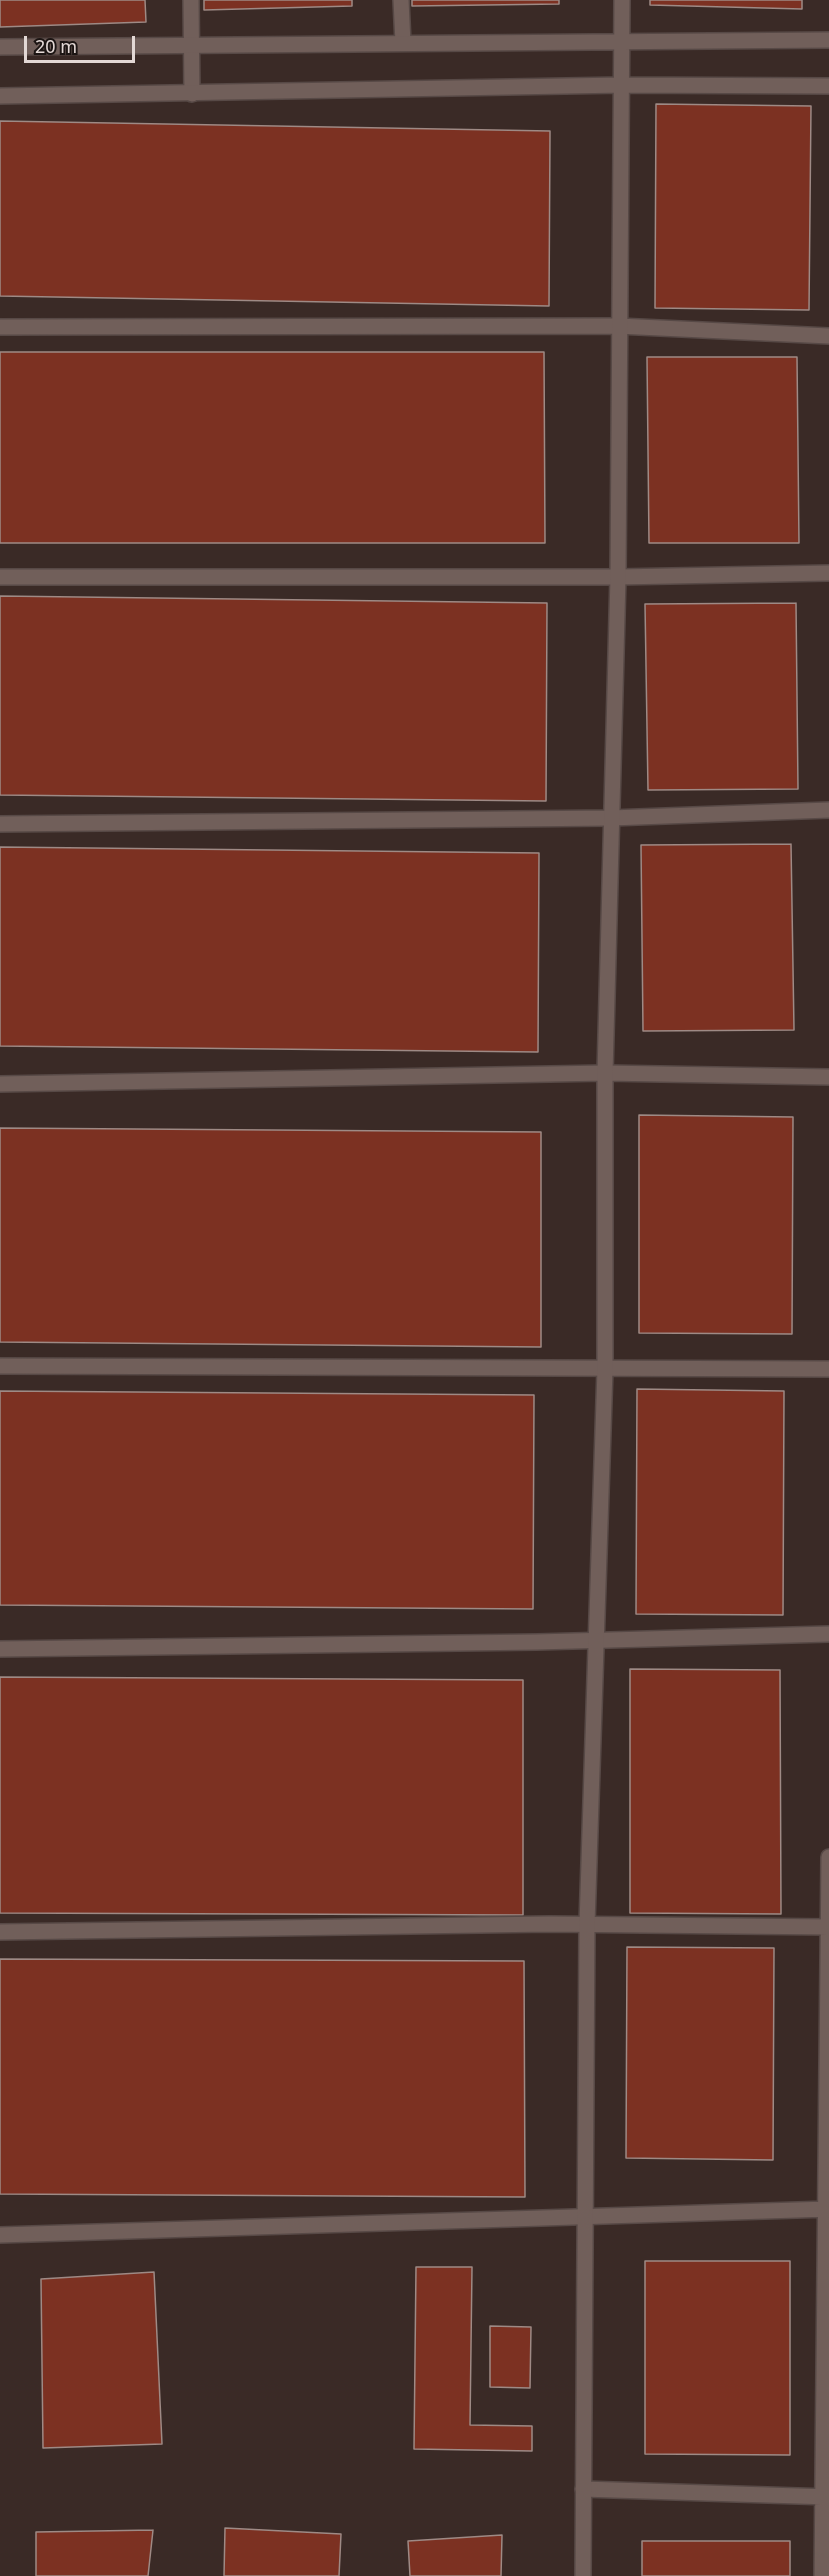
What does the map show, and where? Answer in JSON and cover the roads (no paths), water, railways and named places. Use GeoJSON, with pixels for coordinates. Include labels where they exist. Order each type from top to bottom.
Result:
{"type":"FeatureCollection","features":[{"type":"Feature","properties":{"kind":"street"},"geometry":{"type":"LineString","coordinates":[[191,0],[192,94]]}},
{"type":"Feature","properties":{"kind":"street"},"geometry":{"type":"LineString","coordinates":[[401,0],[403,43]]}},
{"type":"Feature","properties":{"kind":"street"},"geometry":{"type":"LineString","coordinates":[[583,2576],[587,1924],[605,1369],[605,1073],[618,577],[622,0]]}},
{"type":"Feature","properties":{"kind":"street"},"geometry":{"type":"LineString","coordinates":[[0,47],[829,40]]}},
{"type":"Feature","properties":{"kind":"street"},"geometry":{"type":"LineString","coordinates":[[0,96],[622,85],[829,86]]}},
{"type":"Feature","properties":{"kind":"street"},"geometry":{"type":"LineString","coordinates":[[0,327],[618,326],[829,336]]}},
{"type":"Feature","properties":{"kind":"street"},"geometry":{"type":"LineString","coordinates":[[0,577],[618,577],[829,573]]}},
{"type":"Feature","properties":{"kind":"street"},"geometry":{"type":"LineString","coordinates":[[0,824],[611,818],[829,810]]}},
{"type":"Feature","properties":{"kind":"street"},"geometry":{"type":"LineString","coordinates":[[0,1084],[605,1073],[829,1077]]}},
{"type":"Feature","properties":{"kind":"street"},"geometry":{"type":"LineString","coordinates":[[0,1366],[829,1369]]}},
{"type":"Feature","properties":{"kind":"street"},"geometry":{"type":"LineString","coordinates":[[0,1649],[829,1634]]}},
{"type":"Feature","properties":{"kind":"street"},"geometry":{"type":"LineString","coordinates":[[822,2576],[826,2497],[829,1857]]}},
{"type":"Feature","properties":{"kind":"street"},"geometry":{"type":"LineString","coordinates":[[0,1932],[587,1924],[829,1927]]}},
{"type":"Feature","properties":{"kind":"street"},"geometry":{"type":"LineString","coordinates":[[0,2235],[827,2209]]}},
{"type":"Feature","properties":{"kind":"street"},"geometry":{"type":"LineString","coordinates":[[583,2489],[826,2497]]}}]}
